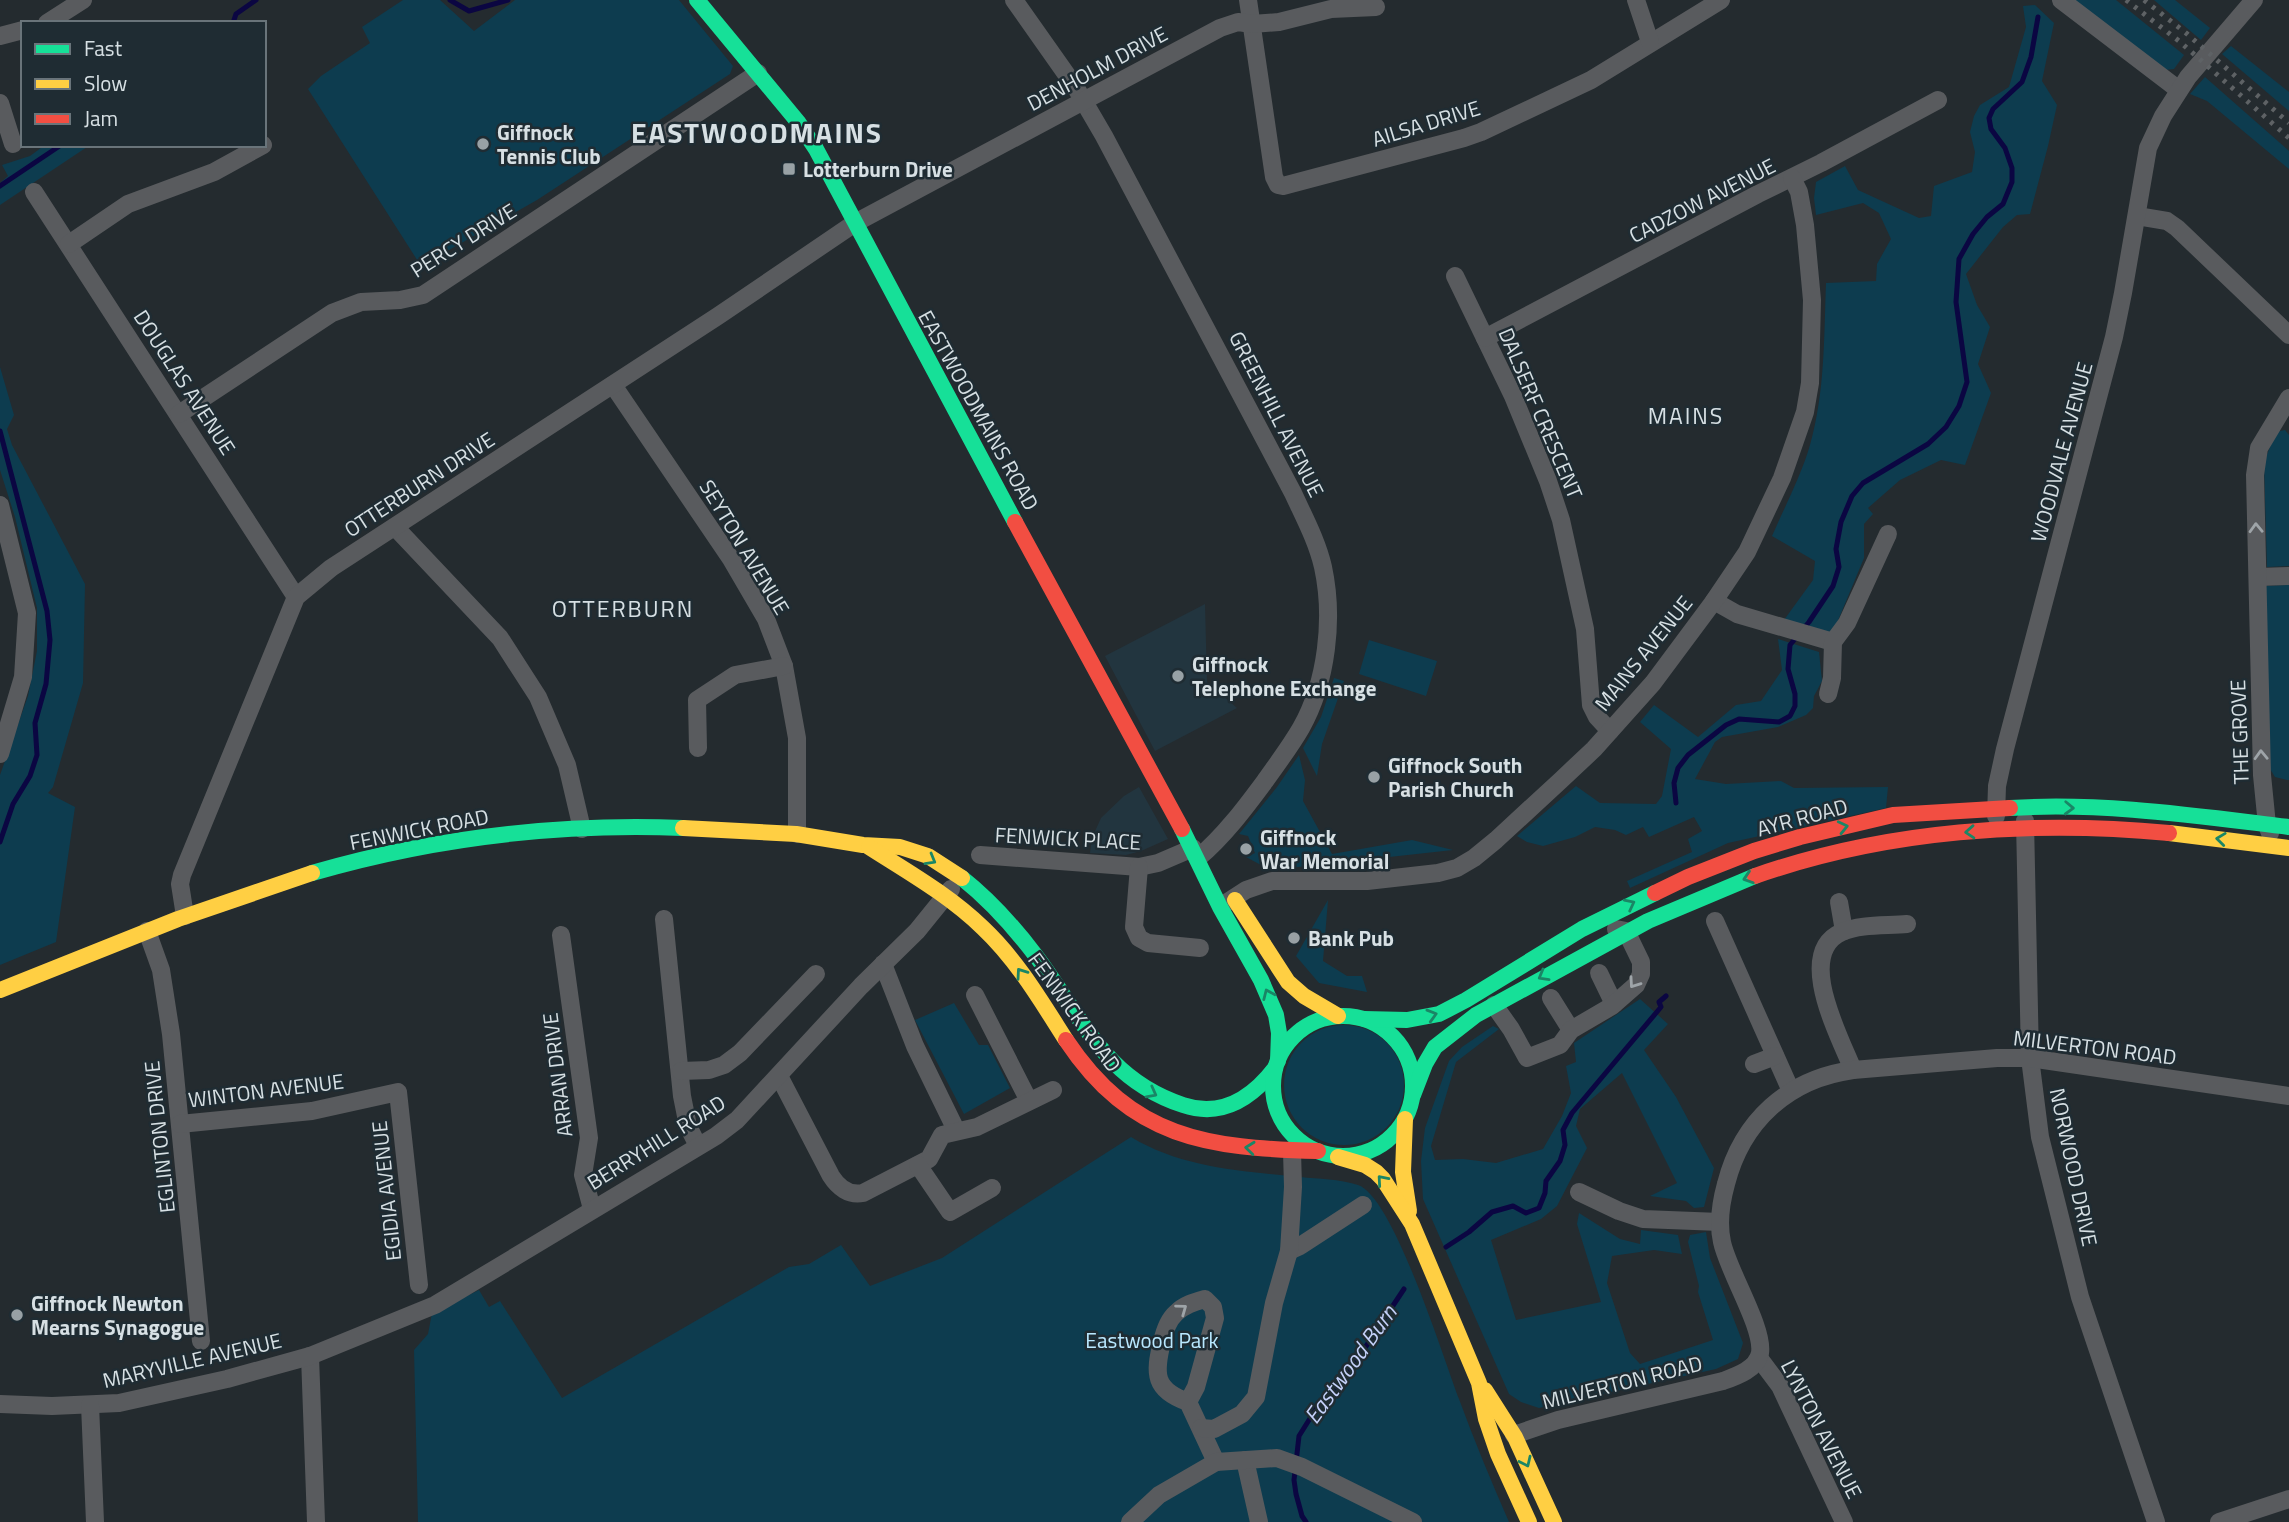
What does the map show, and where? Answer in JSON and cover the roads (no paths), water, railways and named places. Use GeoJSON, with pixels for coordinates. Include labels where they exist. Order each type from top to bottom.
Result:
{"type":"FeatureCollection","features":[{"type":"Feature","properties":{"kind":"main road","name":"EASTWOODMAINS ROAD"},"geometry":{"type":"LineString","coordinates":[[697,0],[758,73],[816,149],[1108,696],[1227,903],[1288,982],[1304,996],[1338,1016]]}},
{"type":"Feature","properties":{"kind":"main road","name":"AYR ROAD"},"geometry":{"type":"LineString","coordinates":[[1364,1019],[1407,1020],[1439,1014],[1592,923],[1708,868],[1800,837],[1893,815],[2025,807],[2130,810],[2282,823]]}},
{"type":"Feature","properties":{"kind":"main road","name":"FENWICK ROAD"},"geometry":{"type":"LineString","coordinates":[[0,990],[185,916],[275,884],[402,850],[524,832],[582,829],[658,827],[797,834],[866,846],[884,845],[914,850],[960,878],[996,907],[1022,937],[1107,1058],[1149,1093],[1173,1104],[1199,1109],[1229,1106],[1251,1096],[1277,1065]]}},
{"type":"Feature","properties":{"kind":"main road","name":"AYR ROAD"},"geometry":{"type":"LineString","coordinates":[[1413,1095],[1436,1047],[1458,1028],[1494,1005],[1626,931],[1684,903],[1738,881],[1802,861],[1897,841],[1996,830],[2064,828],[2151,832],[2282,847]]}},
{"type":"Feature","properties":{"kind":"main road","name":"FENWICK ROAD"},"geometry":{"type":"LineString","coordinates":[[866,846],[946,895],[981,925],[999,944],[1081,1061],[1106,1090],[1133,1112],[1162,1129],[1187,1138],[1216,1144],[1318,1152]]}},
{"type":"Feature","properties":{"kind":"main road","name":"EASTWOODMAINS ROAD"},"geometry":{"type":"LineString","coordinates":[[1227,903],[1272,1002],[1279,1033],[1277,1065]]}},
{"type":"Feature","properties":{"kind":"main road"},"geometry":{"type":"LineString","coordinates":[[1335,1156],[1359,1154],[1377,1148],[1395,1134],[1405,1119],[1413,1095],[1410,1065],[1399,1044],[1383,1028],[1364,1019],[1338,1016],[1322,1019],[1302,1029],[1285,1047],[1277,1065],[1274,1099],[1282,1119],[1294,1136],[1318,1152],[1365,1165],[1383,1179],[1412,1224],[1479,1383],[1503,1414],[1551,1514]]}},
{"type":"Feature","properties":{"kind":"main road"},"geometry":{"type":"LineString","coordinates":[[1405,1119],[1403,1172],[1412,1224]]}},
{"type":"Feature","properties":{"kind":"main road"},"geometry":{"type":"LineString","coordinates":[[1479,1383],[1481,1404],[1489,1430],[1525,1521]]}},
{"type":"Feature","properties":{"kind":"street"},"geometry":{"type":"LineString","coordinates":[[50,21],[83,0]]}},
{"type":"Feature","properties":{"kind":"street","name":"GREENHILL AVENUE"},"geometry":{"type":"LineString","coordinates":[[1014,0],[1084,100],[1293,493],[1316,543],[1326,588],[1327,636],[1324,658],[1318,684],[1302,726],[1248,804],[1213,846],[1196,853]]}},
{"type":"Feature","properties":{"kind":"street"},"geometry":{"type":"LineString","coordinates":[[1248,0],[1252,24]]}},
{"type":"Feature","properties":{"kind":"street"},"geometry":{"type":"LineString","coordinates":[[1636,0],[1650,42]]}},
{"type":"Feature","properties":{"kind":"street","name":"AILSA DRIVE"},"geometry":{"type":"LineString","coordinates":[[1252,24],[1274,177],[1278,185],[1283,186],[1464,138],[1576,88],[1721,0]]}},
{"type":"Feature","properties":{"kind":"street"},"geometry":{"type":"LineString","coordinates":[[2061,0],[2179,90]]}},
{"type":"Feature","properties":{"kind":"street","name":"WOODVALE AVENUE"},"geometry":{"type":"LineString","coordinates":[[1996,830],[1997,786],[2005,749],[2114,337],[2148,148],[2179,90],[2254,0]]}},
{"type":"Feature","properties":{"kind":"street","name":"DENHOLM DRIVE"},"geometry":{"type":"LineString","coordinates":[[855,223],[1220,28],[1238,22],[1279,22],[1331,9],[1376,7]]}},
{"type":"Feature","properties":{"kind":"street"},"geometry":{"type":"LineString","coordinates":[[0,36],[21,31]]}},
{"type":"Feature","properties":{"kind":"street","name":"PERCY DRIVE"},"geometry":{"type":"LineString","coordinates":[[179,414],[332,313],[361,302],[400,300],[423,295],[758,73]]}},
{"type":"Feature","properties":{"kind":"street","name":"CADZOW AVENUE"},"geometry":{"type":"LineString","coordinates":[[1485,338],[1938,100]]}},
{"type":"Feature","properties":{"kind":"street"},"geometry":{"type":"LineString","coordinates":[[0,103],[13,144]]}},
{"type":"Feature","properties":{"kind":"street"},"geometry":{"type":"LineString","coordinates":[[69,244],[128,204],[214,172],[260,147]]}},
{"type":"Feature","properties":{"kind":"street","name":"MAINS AVENUE"},"geometry":{"type":"LineString","coordinates":[[1227,903],[1247,890],[1272,881],[1367,881],[1438,873],[1457,868],[1496,840],[1560,781],[1610,731],[1653,682],[1714,601],[1746,552],[1768,512],[1805,412],[1810,383],[1810,262],[1799,192],[1792,178]]}},
{"type":"Feature","properties":{"kind":"street","name":"DOUGLAS AVENUE"},"geometry":{"type":"LineString","coordinates":[[34,191],[296,597]]}},
{"type":"Feature","properties":{"kind":"street"},"geometry":{"type":"LineString","coordinates":[[2137,216],[2167,221],[2177,228],[2289,335]]}},
{"type":"Feature","properties":{"kind":"street","name":"OTTERBURN DRIVE"},"geometry":{"type":"LineString","coordinates":[[185,916],[180,884],[182,875],[296,597],[331,568],[750,295],[855,223]]}},
{"type":"Feature","properties":{"kind":"street","name":"DALSERF CRESCENT"},"geometry":{"type":"LineString","coordinates":[[1455,276],[1533,442],[1561,520],[1586,629],[1591,705],[1597,717],[1610,731]]}},
{"type":"Feature","properties":{"kind":"street","name":"SEYTON AVENUE"},"geometry":{"type":"LineString","coordinates":[[613,385],[731,559],[766,619],[784,666],[797,738],[797,834]]}},
{"type":"Feature","properties":{"kind":"street","name":"THE GROVE"},"geometry":{"type":"LineString","coordinates":[[2282,847],[2282,823],[2260,734],[2255,475],[2259,448],[2289,398]]}},
{"type":"Feature","properties":{"kind":"street"},"geometry":{"type":"LineString","coordinates":[[0,505],[27,613],[23,677],[0,754]]}},
{"type":"Feature","properties":{"kind":"street"},"geometry":{"type":"LineString","coordinates":[[395,527],[499,638],[538,697],[567,765],[582,829]]}},
{"type":"Feature","properties":{"kind":"street"},"geometry":{"type":"LineString","coordinates":[[1828,695],[1832,678],[1833,642],[1847,622],[1888,534]]}},
{"type":"Feature","properties":{"kind":"street"},"geometry":{"type":"LineString","coordinates":[[2258,577],[2289,576]]}},
{"type":"Feature","properties":{"kind":"street"},"geometry":{"type":"LineString","coordinates":[[1714,601],[1737,614],[1833,642]]}},
{"type":"Feature","properties":{"kind":"street"},"geometry":{"type":"LineString","coordinates":[[698,748],[697,700],[735,675],[784,666]]}},
{"type":"Feature","properties":{"kind":"street","name":"NORWOOD DRIVE"},"geometry":{"type":"LineString","coordinates":[[2025,807],[2030,1058],[2040,1137],[2080,1297],[2156,1522]]}},
{"type":"Feature","properties":{"kind":"street","name":"FENWICK PLACE"},"geometry":{"type":"LineString","coordinates":[[980,855],[1139,867],[1196,853]]}},
{"type":"Feature","properties":{"kind":"street"},"geometry":{"type":"LineString","coordinates":[[1139,867],[1134,928],[1139,939],[1148,943],[1200,948]]}},
{"type":"Feature","properties":{"kind":"street","name":"BERRYHILL ROAD"},"geometry":{"type":"LineString","coordinates":[[310,1356],[435,1305],[737,1120],[861,985],[916,930],[960,878]]}},
{"type":"Feature","properties":{"kind":"street"},"geometry":{"type":"LineString","coordinates":[[1839,902],[1844,931]]}},
{"type":"Feature","properties":{"kind":"street"},"geometry":{"type":"LineString","coordinates":[[664,919],[682,1096],[688,1126],[698,1146]]}},
{"type":"Feature","properties":{"kind":"street"},"geometry":{"type":"LineString","coordinates":[[1716,921],[1791,1091]]}},
{"type":"Feature","properties":{"kind":"street"},"geometry":{"type":"LineString","coordinates":[[1494,1005],[1527,1058],[1560,1045],[1571,1030],[1614,1004],[1636,985],[1641,974],[1641,962],[1626,931],[1592,923]]}},
{"type":"Feature","properties":{"kind":"street"},"geometry":{"type":"LineString","coordinates":[[1853,1070],[1822,990],[1819,965],[1832,937],[1844,931],[1907,924]]}},
{"type":"Feature","properties":{"kind":"street","name":"EGLINTON DRIVE"},"geometry":{"type":"LineString","coordinates":[[147,931],[161,970],[171,1034],[201,1341]]}},
{"type":"Feature","properties":{"kind":"street","name":"ARRAN DRIVE"},"geometry":{"type":"LineString","coordinates":[[561,935],[589,1138],[583,1175],[592,1209]]}},
{"type":"Feature","properties":{"kind":"street"},"geometry":{"type":"LineString","coordinates":[[883,964],[915,1046],[956,1130]]}},
{"type":"Feature","properties":{"kind":"street"},"geometry":{"type":"LineString","coordinates":[[1599,973],[1614,1004]]}},
{"type":"Feature","properties":{"kind":"street"},"geometry":{"type":"LineString","coordinates":[[681,1072],[709,1070],[724,1065],[740,1053],[816,974]]}},
{"type":"Feature","properties":{"kind":"street"},"geometry":{"type":"LineString","coordinates":[[975,995],[1029,1101]]}},
{"type":"Feature","properties":{"kind":"street"},"geometry":{"type":"LineString","coordinates":[[1551,998],[1571,1030]]}},
{"type":"Feature","properties":{"kind":"street"},"geometry":{"type":"LineString","coordinates":[[1754,1065],[1775,1056]]}},
{"type":"Feature","properties":{"kind":"street","name":"MILVERTON ROAD"},"geometry":{"type":"LineString","coordinates":[[1514,1435],[1558,1420],[1731,1378],[1751,1368],[1759,1358],[1760,1339],[1721,1240],[1722,1198],[1739,1146],[1768,1108],[1791,1091],[1835,1073],[1853,1070],[1997,1058],[2030,1058],[2289,1096]]}},
{"type":"Feature","properties":{"kind":"street"},"geometry":{"type":"LineString","coordinates":[[779,1076],[838,1187],[857,1194],[929,1159],[942,1135],[977,1127],[1053,1090]]}},
{"type":"Feature","properties":{"kind":"street","name":"WINTON AVENUE"},"geometry":{"type":"LineString","coordinates":[[180,1124],[312,1111],[398,1092]]}},
{"type":"Feature","properties":{"kind":"street","name":"EGIDIA AVENUE"},"geometry":{"type":"LineString","coordinates":[[398,1092],[419,1285]]}},
{"type":"Feature","properties":{"kind":"street"},"geometry":{"type":"LineString","coordinates":[[1201,1428],[1214,1429],[1242,1414],[1256,1396],[1274,1303],[1289,1251],[1292,1151]]}},
{"type":"Feature","properties":{"kind":"street"},"geometry":{"type":"LineString","coordinates":[[918,1165],[950,1212],[992,1188]]}},
{"type":"Feature","properties":{"kind":"street"},"geometry":{"type":"LineString","coordinates":[[1579,1192],[1643,1219],[1720,1222]]}},
{"type":"Feature","properties":{"kind":"street"},"geometry":{"type":"LineString","coordinates":[[1289,1251],[1363,1205]]}},
{"type":"Feature","properties":{"kind":"street"},"geometry":{"type":"LineString","coordinates":[[1188,1402],[1201,1370],[1215,1318],[1213,1307],[1205,1299],[1192,1302],[1173,1315],[1164,1334],[1156,1374],[1164,1389],[1175,1398],[1188,1402],[1216,1462]]}},
{"type":"Feature","properties":{"kind":"street"},"geometry":{"type":"LineString","coordinates":[[310,1356],[316,1522]]}},
{"type":"Feature","properties":{"kind":"street","name":"MARYVILLE AVENUE"},"geometry":{"type":"LineString","coordinates":[[0,1404],[119,1403],[310,1356]]}},
{"type":"Feature","properties":{"kind":"street","name":"LYNTON AVENUE"},"geometry":{"type":"LineString","coordinates":[[1759,1358],[1780,1387],[1844,1522]]}},
{"type":"Feature","properties":{"kind":"street"},"geometry":{"type":"LineString","coordinates":[[90,1405],[95,1522]]}},
{"type":"Feature","properties":{"kind":"street"},"geometry":{"type":"LineString","coordinates":[[1129,1522],[1159,1495],[1216,1462],[1277,1458],[1302,1467],[1413,1522]]}},
{"type":"Feature","properties":{"kind":"street"},"geometry":{"type":"LineString","coordinates":[[1245,1460],[1259,1522]]}},
{"type":"Feature","properties":{"kind":"street"},"geometry":{"type":"LineString","coordinates":[[2219,1522],[2289,1499]]}},
{"type":"Feature","properties":{"kind":"street"},"geometry":{"type":"LineString","coordinates":[[1525,1521],[1551,1514]]}},
{"type":"Feature","properties":{"kind":"waterway"},"geometry":{"type":"LineString","coordinates":[[234,21],[236,14],[256,0]]}},
{"type":"Feature","properties":{"kind":"waterway"},"geometry":{"type":"LineString","coordinates":[[450,0],[469,11],[508,0]]}},
{"type":"Feature","properties":{"kind":"waterway","name":"Eastwood Burn"},"geometry":{"type":"LineString","coordinates":[[1676,803],[1674,783],[1678,768],[1688,755],[1726,725],[1739,719],[1779,722],[1790,716],[1795,706],[1795,694],[1788,669],[1790,645],[1833,586],[1839,567],[1836,549],[1841,522],[1852,496],[1863,483],[1928,444],[1946,427],[1959,406],[1967,382],[1956,302],[1959,259],[1973,234],[1987,217],[2003,204],[2012,182],[2012,168],[2005,148],[1991,129],[1989,118],[1993,109],[2022,82],[2031,57],[2038,17]]}},
{"type":"Feature","properties":{"kind":"waterway"},"geometry":{"type":"LineString","coordinates":[[0,186],[58,147]]}},
{"type":"Feature","properties":{"kind":"waterway"},"geometry":{"type":"LineString","coordinates":[[0,431],[47,611],[50,640],[46,684],[35,723],[37,755],[30,776],[13,804],[0,842]]}},
{"type":"Feature","properties":{"kind":"waterway","name":"Eastwood Burn"},"geometry":{"type":"LineString","coordinates":[[1446,1247],[1492,1212],[1513,1206],[1526,1213],[1539,1208],[1546,1181],[1560,1161],[1565,1145],[1563,1130],[1572,1113],[1661,1007],[1659,1002],[1666,996]]}},
{"type":"Feature","properties":{"kind":"waterway","name":"Eastwood Burn"},"geometry":{"type":"LineString","coordinates":[[1306,1522],[1302,1516],[1294,1480],[1299,1436],[1319,1404],[1345,1378],[1404,1289]]}},
{"type":"Feature","properties":{"kind":"railway"},"geometry":{"type":"LineString","coordinates":[[2126,0],[2179,41],[2289,138]]}},
{"type":"Feature","properties":{"kind":"railway"},"geometry":{"type":"LineString","coordinates":[[2144,0],[2289,123]]}},
{"type":"Feature","properties":{"kind":"place","name":"Giffnock Tennis Club"},"geometry":{"type":"Point","coordinates":[483,144]}},
{"type":"Feature","properties":{"kind":"place","name":"Lotterburn Drive"},"geometry":{"type":"Point","coordinates":[789,169]}},
{"type":"Feature","properties":{"kind":"place","name":"Giffnock Telephone Exchange"},"geometry":{"type":"Point","coordinates":[1178,676]}},
{"type":"Feature","properties":{"kind":"place","name":"Giffnock South Parish Church"},"geometry":{"type":"Point","coordinates":[1374,777]}},
{"type":"Feature","properties":{"kind":"place","name":"Giffnock War Memorial"},"geometry":{"type":"Point","coordinates":[1246,849]}},
{"type":"Feature","properties":{"kind":"place","name":"Bank Pub"},"geometry":{"type":"Point","coordinates":[1294,938]}},
{"type":"Feature","properties":{"kind":"place","name":"Giffnock Newton Mearns Synagogue"},"geometry":{"type":"Point","coordinates":[17,1315]}},
{"type":"Feature","properties":{"kind":"district","name":"EASTWOODMAINS"},"geometry":{"type":"Point","coordinates":[757,132]}},
{"type":"Feature","properties":{"kind":"district","name":"MAINS"},"geometry":{"type":"Point","coordinates":[1686,415]}},
{"type":"Feature","properties":{"kind":"district","name":"OTTERBURN"},"geometry":{"type":"Point","coordinates":[623,608]}},
{"type":"Feature","properties":{"kind":"park label","name":"Eastwood Park"},"geometry":{"type":"Point","coordinates":[1152,1340]}}]}
